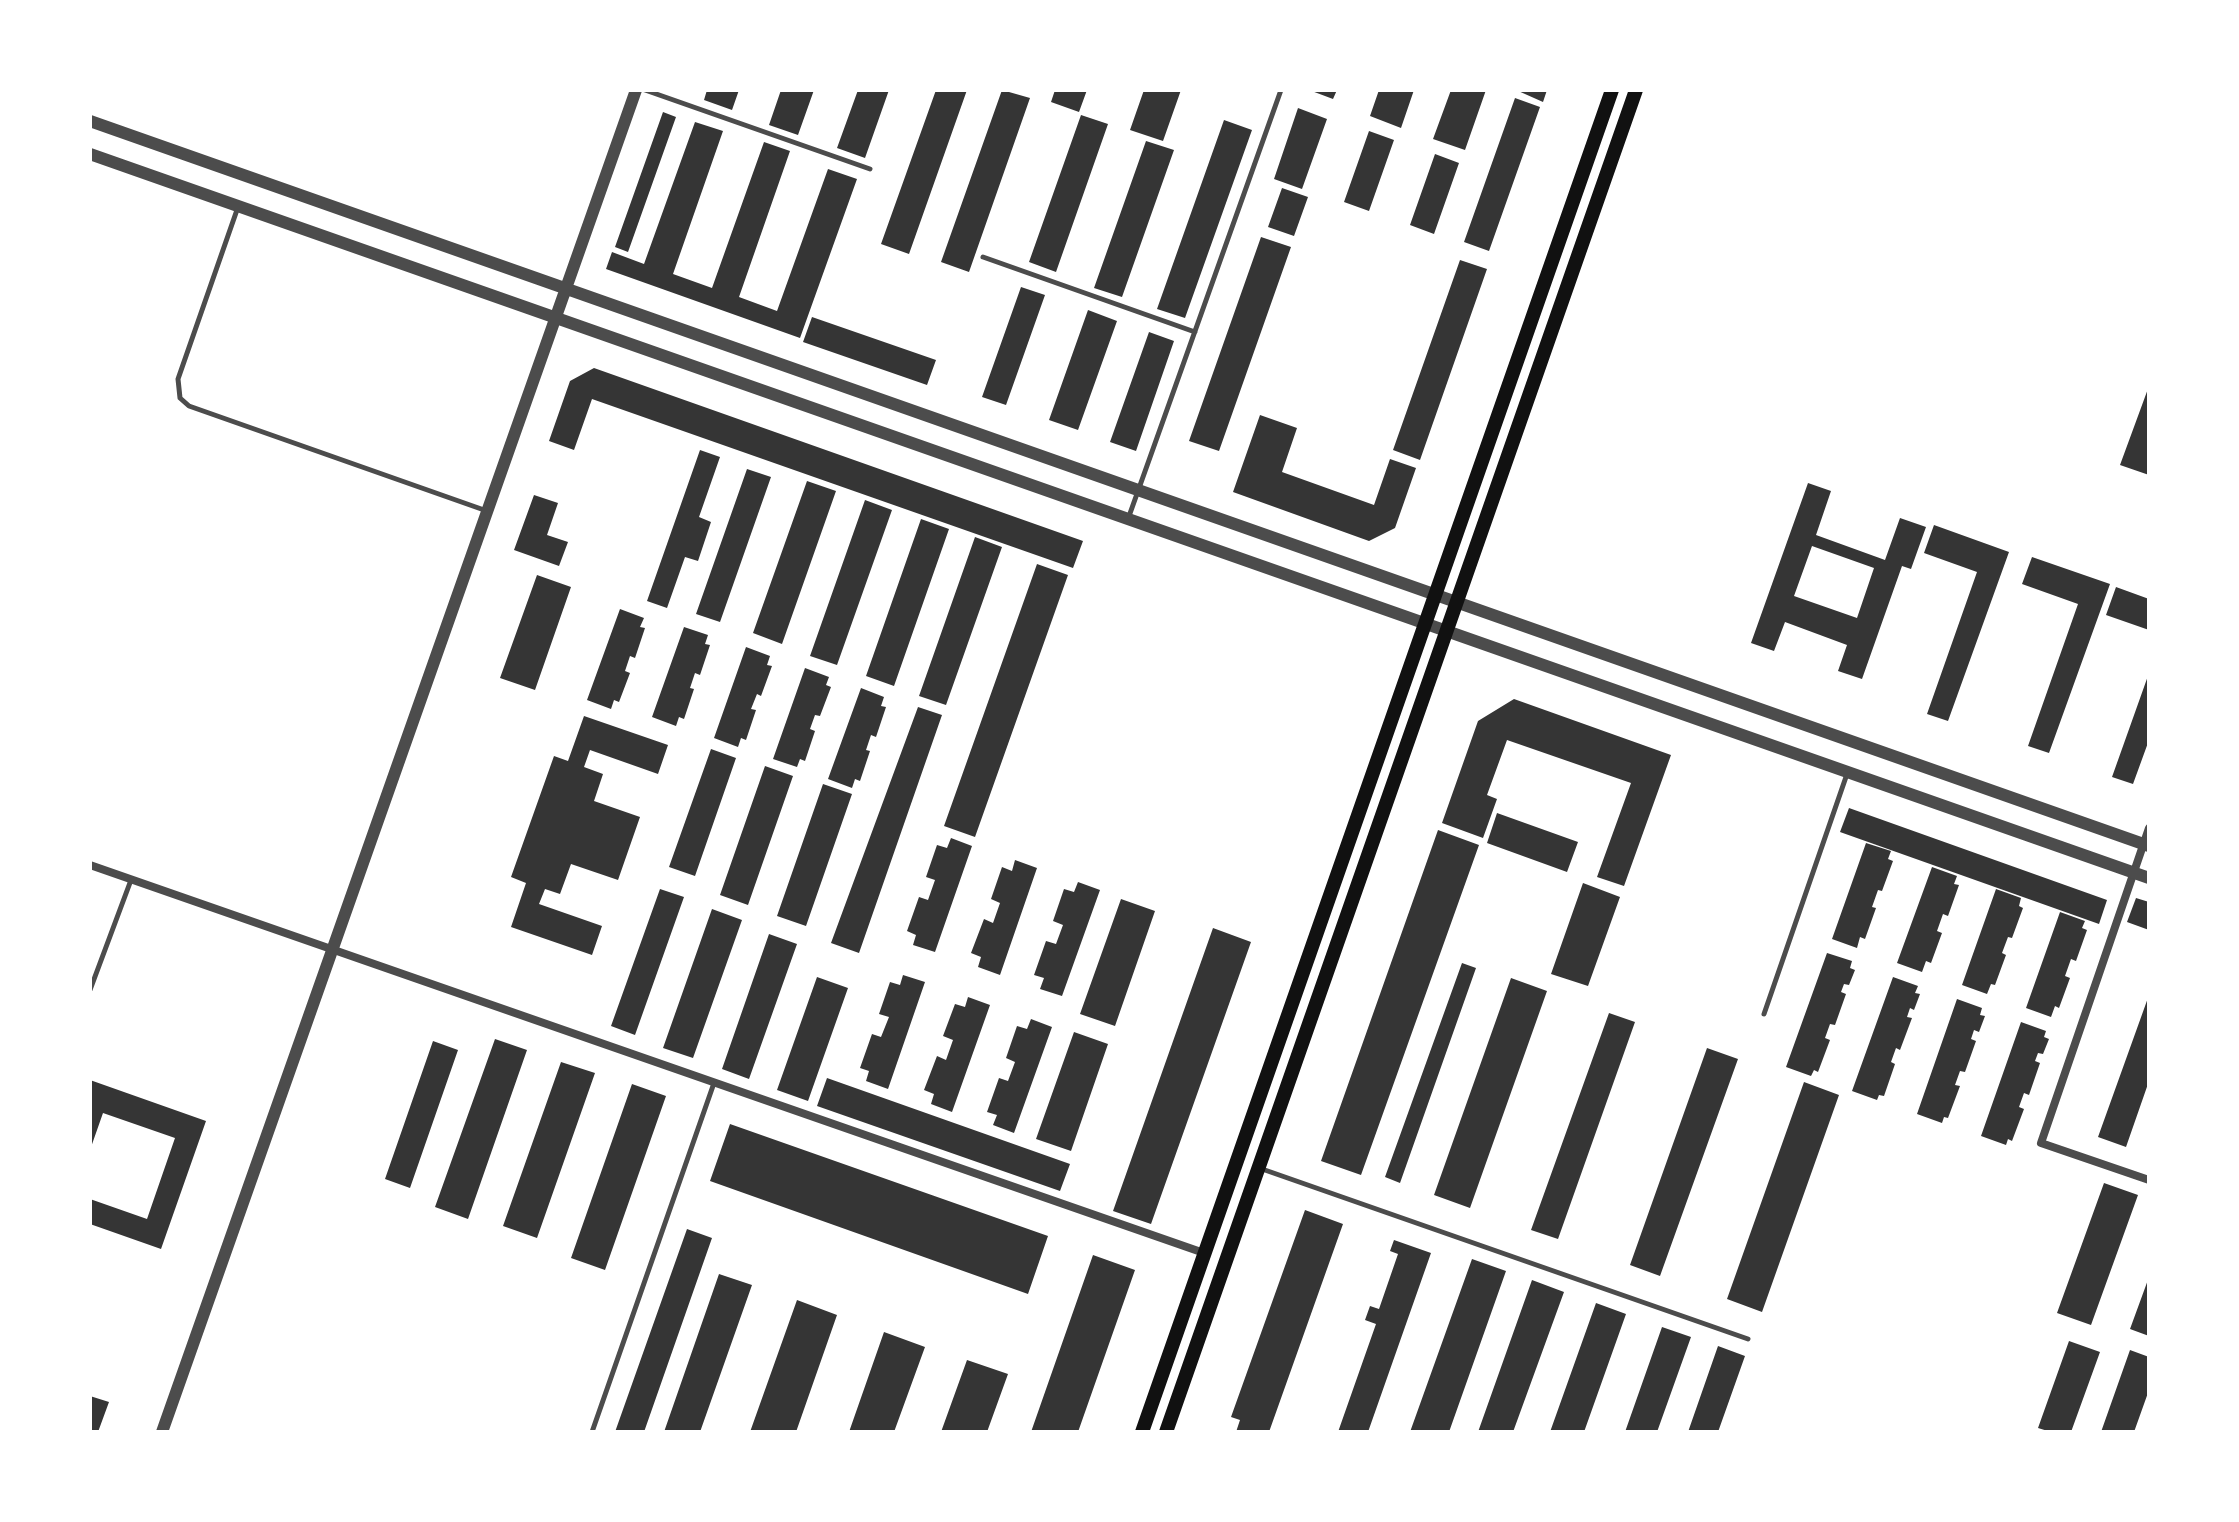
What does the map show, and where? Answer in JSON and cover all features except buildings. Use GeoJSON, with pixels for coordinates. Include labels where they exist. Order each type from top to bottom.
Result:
{"type":"FeatureCollection","features":[{"type":"Feature","properties":{"kind":"main road"},"geometry":{"type":"LineString","coordinates":[[1142,1432],[1612,90]]}},
{"type":"Feature","properties":{"kind":"main road"},"geometry":{"type":"LineString","coordinates":[[1166,1432],[1636,90]]}},
{"type":"Feature","properties":{"kind":"street"},"geometry":{"type":"LineString","coordinates":[[162,1432],[636,90]]}},
{"type":"Feature","properties":{"kind":"street"},"geometry":{"type":"LineString","coordinates":[[90,121],[2146,845]]}},
{"type":"Feature","properties":{"kind":"street"},"geometry":{"type":"LineString","coordinates":[[90,154],[2149,878]]}},
{"type":"Feature","properties":{"kind":"street"},"geometry":{"type":"LineString","coordinates":[[2149,828],[2146,845],[2133,873],[2041,1143],[2149,1180]]}},
{"type":"Feature","properties":{"kind":"street"},"geometry":{"type":"LineString","coordinates":[[90,865],[1204,1253]]}},
{"type":"Feature","properties":{"kind":"lane"},"geometry":{"type":"LineString","coordinates":[[645,90],[870,169]]}},
{"type":"Feature","properties":{"kind":"lane"},"geometry":{"type":"LineString","coordinates":[[1127,520],[1281,90]]}},
{"type":"Feature","properties":{"kind":"lane"},"geometry":{"type":"LineString","coordinates":[[238,206],[178,379],[180,398],[189,406],[487,511]]}},
{"type":"Feature","properties":{"kind":"lane"},"geometry":{"type":"LineString","coordinates":[[983,257],[1195,332]]}},
{"type":"Feature","properties":{"kind":"lane"},"geometry":{"type":"LineString","coordinates":[[1764,1014],[1847,774]]}},
{"type":"Feature","properties":{"kind":"lane"},"geometry":{"type":"LineString","coordinates":[[90,990],[131,879]]}},
{"type":"Feature","properties":{"kind":"lane"},"geometry":{"type":"LineString","coordinates":[[592,1432],[715,1082]]}},
{"type":"Feature","properties":{"kind":"lane"},"geometry":{"type":"LineString","coordinates":[[1258,1168],[1748,1339]]}}]}
